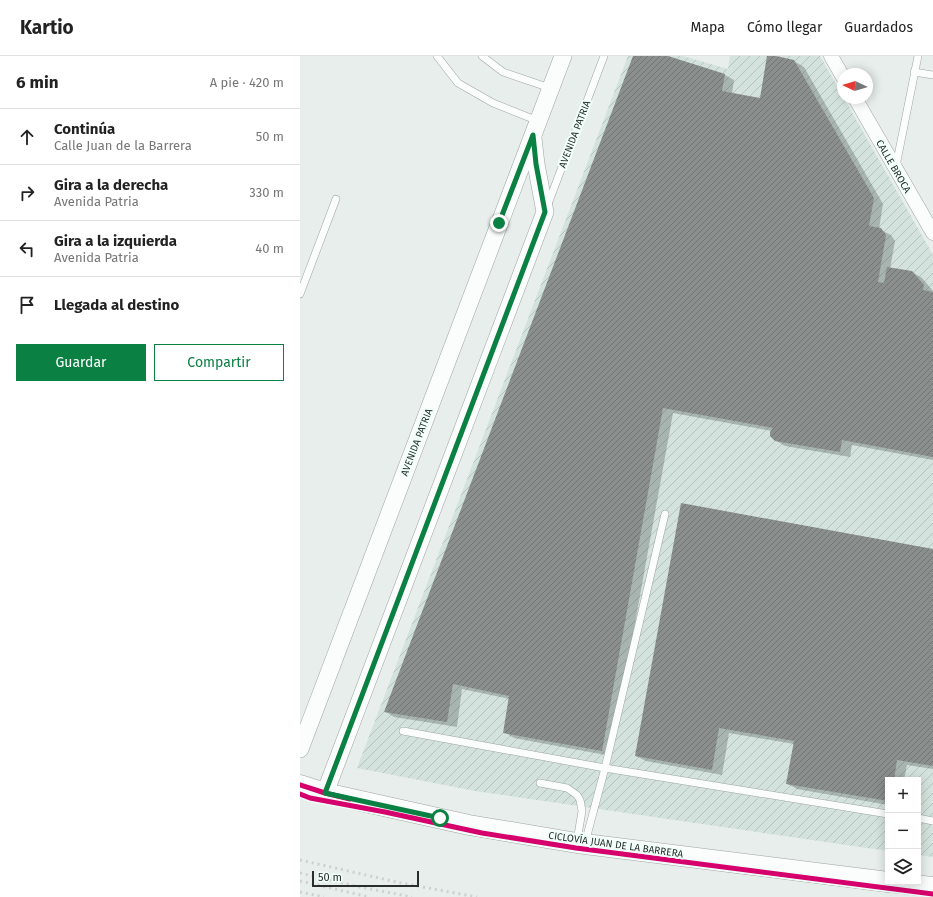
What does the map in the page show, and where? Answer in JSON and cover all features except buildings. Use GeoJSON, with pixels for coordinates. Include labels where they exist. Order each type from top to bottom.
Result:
{"type":"FeatureCollection","features":[{"type":"Feature","properties":{"kind":"main road"},"geometry":{"type":"LineString","coordinates":[[300,785],[325,793],[469,825],[581,844],[885,882]]}},
{"type":"Feature","properties":{"kind":"main road"},"geometry":{"type":"LineString","coordinates":[[915,885],[933,887]]}},
{"type":"Feature","properties":{"kind":"street","name":"AVENIDA PATRIA"},"geometry":{"type":"LineString","coordinates":[[300,749],[563,56]]}},
{"type":"Feature","properties":{"kind":"street"},"geometry":{"type":"LineString","coordinates":[[831,56],[838,68]]}},
{"type":"Feature","properties":{"kind":"street","name":"CALLE BROCA"},"geometry":{"type":"LineString","coordinates":[[858,104],[933,233]]}},
{"type":"Feature","properties":{"kind":"street","name":"AVENIDA PATRIA"},"geometry":{"type":"LineString","coordinates":[[325,793],[545,212],[536,164],[535,128]]}},
{"type":"Feature","properties":{"kind":"lane"},"geometry":{"type":"LineString","coordinates":[[437,56],[458,83],[535,128]]}},
{"type":"Feature","properties":{"kind":"lane"},"geometry":{"type":"LineString","coordinates":[[482,56],[503,72],[550,88]]}},
{"type":"Feature","properties":{"kind":"lane","name":"AVENIDA PATRIA"},"geometry":{"type":"LineString","coordinates":[[545,212],[604,56]]}},
{"type":"Feature","properties":{"kind":"lane"},"geometry":{"type":"LineString","coordinates":[[895,169],[918,56]]}},
{"type":"Feature","properties":{"kind":"lane"},"geometry":{"type":"LineString","coordinates":[[914,72],[933,75]]}},
{"type":"Feature","properties":{"kind":"lane"},"geometry":{"type":"LineString","coordinates":[[300,294],[336,199]]}},
{"type":"Feature","properties":{"kind":"lane"},"geometry":{"type":"LineString","coordinates":[[581,844],[604,768],[665,514]]}},
{"type":"Feature","properties":{"kind":"lane"},"geometry":{"type":"LineString","coordinates":[[403,731],[604,768],[885,814]]}},
{"type":"Feature","properties":{"kind":"lane"},"geometry":{"type":"LineString","coordinates":[[540,782],[567,788],[577,795],[580,800],[582,811],[581,844]]}},
{"type":"Feature","properties":{"kind":"lane"},"geometry":{"type":"LineString","coordinates":[[921,819],[933,821]]}},
{"type":"Feature","properties":{"kind":"shaded area"},"geometry":{"type":"Polygon","coordinates":[[[628,56],[683,56],[728,69],[730,56],[820,56],[837,86],[837,104],[847,104],[933,255],[933,857],[921,855],[921,777],[885,777],[885,851],[475,791],[357,768],[628,56]]]}},
{"type":"Feature","properties":{"kind":"railway"},"geometry":{"type":"LineString","coordinates":[[300,860],[401,883],[477,897]]}},
{"type":"Feature","properties":{"kind":"railway"},"geometry":{"type":"LineString","coordinates":[[300,873],[412,897]]}},
{"type":"Feature","properties":{"kind":"railway"},"geometry":{"type":"LineString","coordinates":[[300,881],[369,897]]}},
{"type":"Feature","properties":{"kind":"railway"},"geometry":{"type":"LineString","coordinates":[[300,892],[324,897]]}},
{"type":"Feature","properties":{"kind":"cycle path"},"geometry":{"type":"LineString","coordinates":[[300,785],[350,799]]}},
{"type":"Feature","properties":{"kind":"cycle path","name":"CICLOVÍA JUAN DE LA BARRERA"},"geometry":{"type":"LineString","coordinates":[[300,794],[310,798],[385,812],[482,833],[576,848],[933,894]]}},
{"type":"Feature","properties":{"kind":"route"},"geometry":{"type":"LineString","coordinates":[[440,818],[325,793],[545,212],[536,164],[533,135],[499,223]]}}]}
